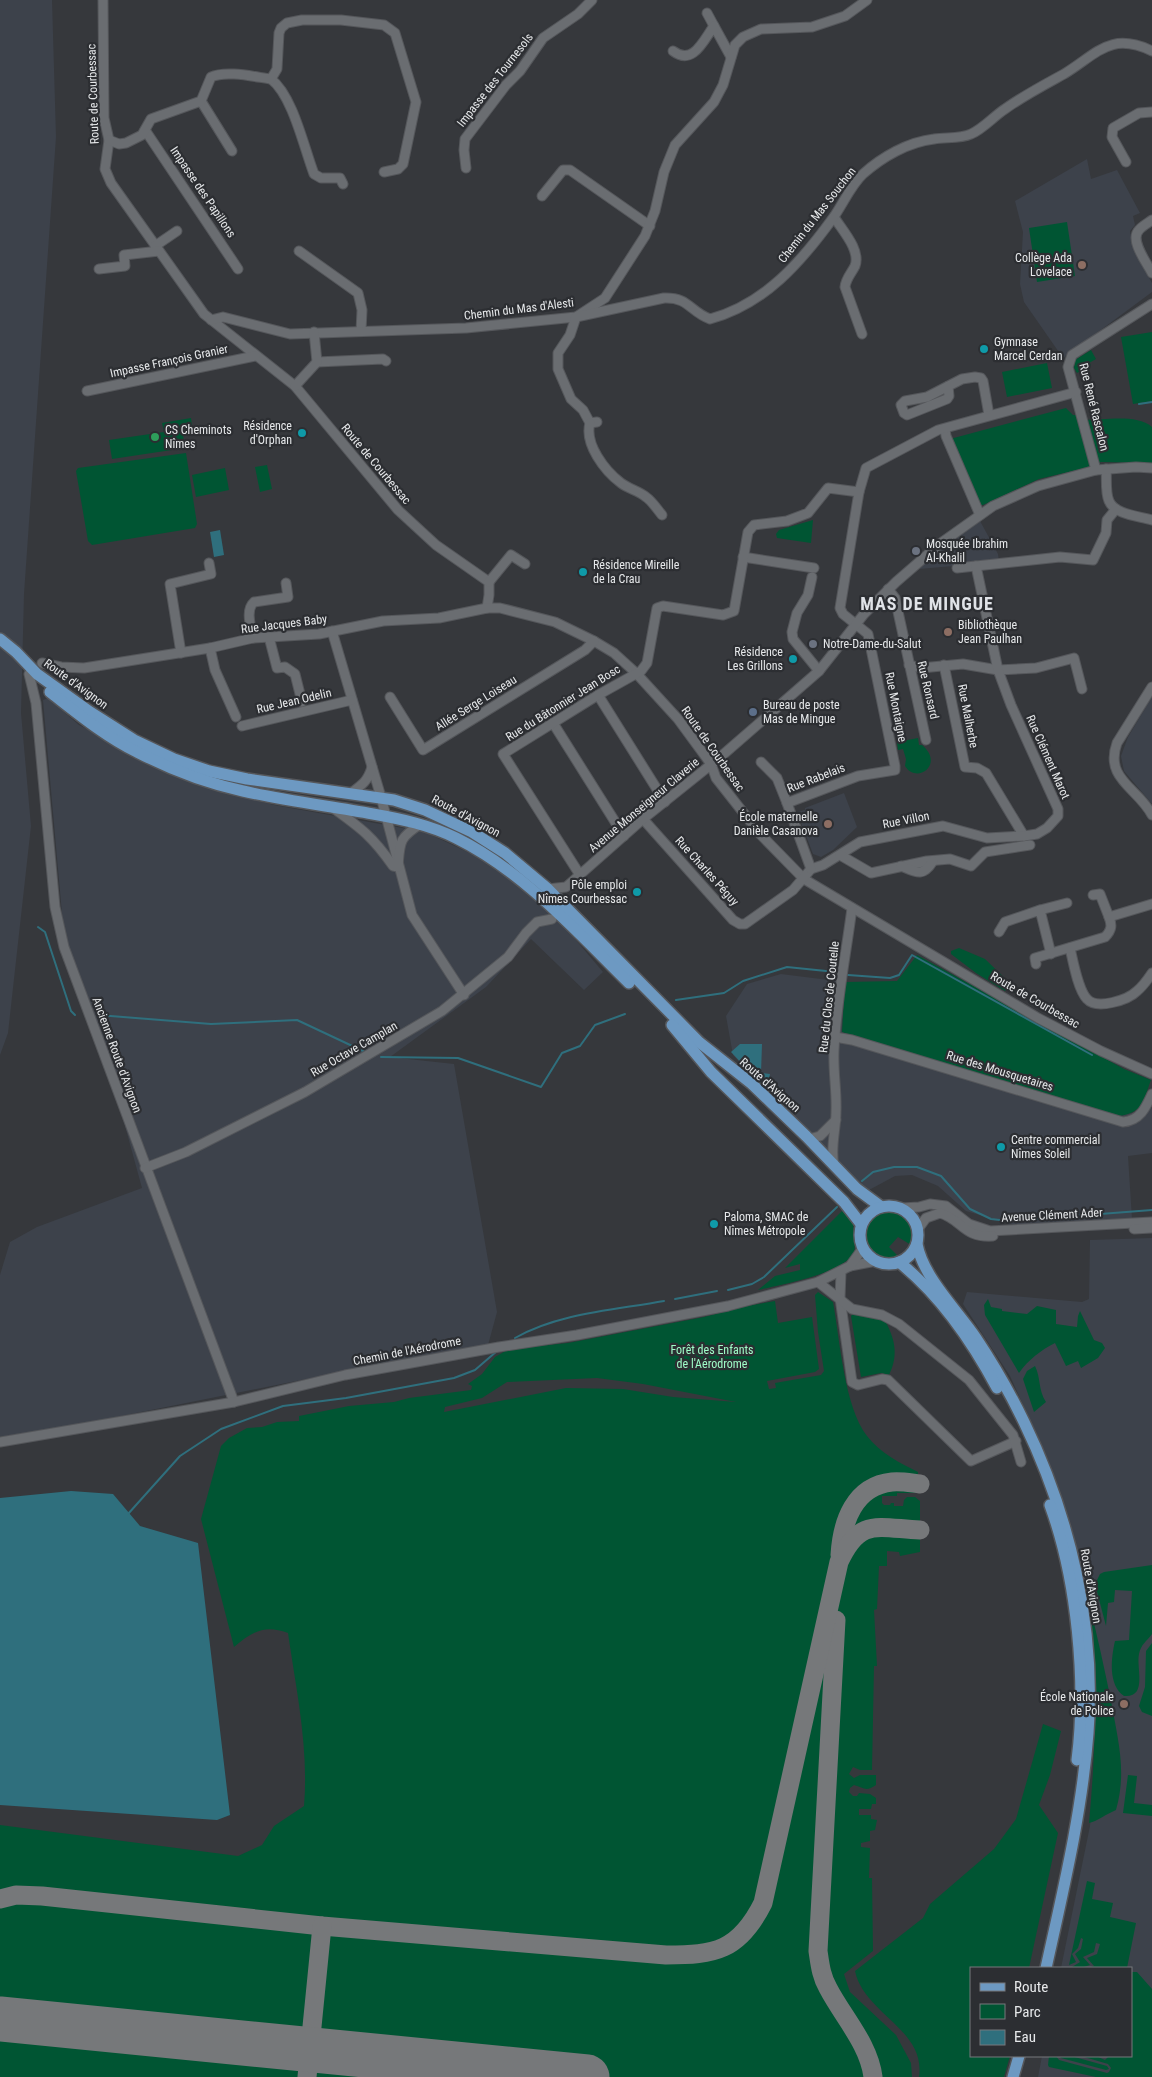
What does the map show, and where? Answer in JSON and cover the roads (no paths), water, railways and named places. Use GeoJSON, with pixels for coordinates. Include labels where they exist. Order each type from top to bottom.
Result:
{"type":"FeatureCollection","features":[{"type":"Feature","properties":{"kind":"main road","name":"Route d'Avignon"},"geometry":{"type":"LineString","coordinates":[[0,640],[9,654],[50,692],[88,721],[135,752],[209,782],[244,791],[421,824],[457,838],[503,867],[548,904],[673,1026],[711,1072],[844,1202],[862,1224]]}},
{"type":"Feature","properties":{"kind":"main road","name":"Route d'Avignon"},"geometry":{"type":"LineString","coordinates":[[0,640],[16,652],[37,674],[82,706],[134,740],[174,759],[209,771],[247,779],[381,797],[425,810],[472,832],[506,853],[548,889],[699,1042],[752,1084],[857,1189],[880,1206]]}},
{"type":"Feature","properties":{"kind":"main road"},"geometry":{"type":"LineString","coordinates":[[887,1205],[902,1208],[912,1216],[918,1229],[917,1244],[906,1258],[898,1262],[887,1264],[876,1261],[863,1248],[860,1236],[862,1224],[868,1214],[880,1206],[887,1205]]}},
{"type":"Feature","properties":{"kind":"main road","name":"Route d'Avignon"},"geometry":{"type":"LineString","coordinates":[[917,1244],[922,1262],[976,1338],[1024,1422],[1046,1471],[1065,1524],[1079,1587],[1088,1656],[1088,1734],[1078,1814],[1046,1967]]}},
{"type":"Feature","properties":{"kind":"main road","name":"Route d'Avignon"},"geometry":{"type":"LineString","coordinates":[[898,1262],[912,1272],[930,1290],[960,1328],[993,1380],[1019,1428],[1037,1470],[1052,1511],[1068,1572],[1080,1664],[1078,1755],[1066,1838],[1038,1967]]}},
{"type":"Feature","properties":{"kind":"main road"},"geometry":{"type":"LineString","coordinates":[[1013,2077],[1019,2057]]}},
{"type":"Feature","properties":{"kind":"main road"},"geometry":{"type":"LineString","coordinates":[[1021,2077],[1027,2057]]}},
{"type":"Feature","properties":{"kind":"street","name":"Route de Courbessac"},"geometry":{"type":"LineString","coordinates":[[104,0],[104,118],[108,140],[105,169],[111,182],[210,320],[294,386],[398,510],[436,545],[489,582]]}},
{"type":"Feature","properties":{"kind":"street","name":"Impasse des Tournesols"},"geometry":{"type":"LineString","coordinates":[[466,168],[465,139],[506,85],[520,71],[543,38],[578,14],[592,0]]}},
{"type":"Feature","properties":{"kind":"street","name":"Chemin du Mas d'Alesti"},"geometry":{"type":"LineString","coordinates":[[210,320],[223,317],[279,332],[314,332],[466,328],[576,317],[605,298],[650,226],[664,172],[675,144],[714,102],[724,85],[730,57],[735,45],[749,34],[761,29],[822,24],[845,16],[867,0]]}},
{"type":"Feature","properties":{"kind":"street"},"geometry":{"type":"LineString","coordinates":[[708,13],[730,57]]}},
{"type":"Feature","properties":{"kind":"street"},"geometry":{"type":"LineString","coordinates":[[271,79],[277,69],[279,33],[281,28],[287,23],[302,20],[341,20],[384,25],[395,33],[416,102],[403,164],[398,169],[384,172]]}},
{"type":"Feature","properties":{"kind":"street"},"geometry":{"type":"LineString","coordinates":[[673,51],[684,57],[689,57],[696,52],[714,26]]}},
{"type":"Feature","properties":{"kind":"street","name":"Chemin du Mas Souchon"},"geometry":{"type":"LineString","coordinates":[[576,317],[664,298],[676,298],[683,301],[702,316],[710,319],[739,308],[768,291],[799,262],[834,217],[862,175],[882,159],[922,141],[972,134],[1007,108],[1067,72],[1099,49],[1125,43],[1135,44],[1152,51]]}},
{"type":"Feature","properties":{"kind":"street"},"geometry":{"type":"LineString","coordinates":[[108,140],[119,144],[126,143],[142,135],[151,119],[201,101],[211,77],[215,75],[240,75],[271,79],[281,90],[301,132],[314,174],[321,178],[340,178],[343,184]]}},
{"type":"Feature","properties":{"kind":"street"},"geometry":{"type":"LineString","coordinates":[[201,101],[232,152]]}},
{"type":"Feature","properties":{"kind":"street"},"geometry":{"type":"LineString","coordinates":[[1126,162],[1112,136],[1113,128],[1139,113],[1152,112]]}},
{"type":"Feature","properties":{"kind":"street","name":"Impasse des Papillons"},"geometry":{"type":"LineString","coordinates":[[145,130],[238,269]]}},
{"type":"Feature","properties":{"kind":"street"},"geometry":{"type":"LineString","coordinates":[[542,196],[563,170],[570,170],[650,226]]}},
{"type":"Feature","properties":{"kind":"street"},"geometry":{"type":"LineString","coordinates":[[834,217],[854,248],[855,265],[846,280],[845,287],[862,334]]}},
{"type":"Feature","properties":{"kind":"street"},"geometry":{"type":"LineString","coordinates":[[1152,220],[1138,230],[1136,236],[1136,242],[1152,273]]}},
{"type":"Feature","properties":{"kind":"street"},"geometry":{"type":"LineString","coordinates":[[99,269],[125,266],[124,255],[157,248],[177,231]]}},
{"type":"Feature","properties":{"kind":"street"},"geometry":{"type":"LineString","coordinates":[[299,252],[358,292],[362,310],[361,331]]}},
{"type":"Feature","properties":{"kind":"street","name":"Rue René Rascalon"},"geometry":{"type":"LineString","coordinates":[[1116,509],[1108,498],[1068,367],[1072,355],[1152,304]]}},
{"type":"Feature","properties":{"kind":"street"},"geometry":{"type":"LineString","coordinates":[[576,317],[570,335],[558,354],[558,369],[567,393],[594,422],[588,429],[592,443],[605,468],[622,484],[646,497],[662,515]]}},
{"type":"Feature","properties":{"kind":"street"},"geometry":{"type":"LineString","coordinates":[[314,332],[317,362]]}},
{"type":"Feature","properties":{"kind":"street","name":"Impasse François Granier"},"geometry":{"type":"LineString","coordinates":[[87,391],[255,356]]}},
{"type":"Feature","properties":{"kind":"street"},"geometry":{"type":"LineString","coordinates":[[294,386],[317,362],[383,359],[386,361]]}},
{"type":"Feature","properties":{"kind":"street"},"geometry":{"type":"LineString","coordinates":[[948,386],[949,396],[947,399],[907,415],[904,412],[901,405],[905,401],[926,397],[948,386],[962,379],[974,377],[981,378],[986,389],[989,415]]}},
{"type":"Feature","properties":{"kind":"street"},"geometry":{"type":"LineString","coordinates":[[636,673],[641,671],[646,663],[657,608],[663,606],[723,615],[734,611],[748,532],[754,525],[787,521],[808,513],[828,488],[859,492],[866,468],[938,430],[1076,392]]}},
{"type":"Feature","properties":{"kind":"street"},"geometry":{"type":"LineString","coordinates":[[945,429],[946,436],[980,516]]}},
{"type":"Feature","properties":{"kind":"street","name":"Avenue Monseigneur Claverie"},"geometry":{"type":"LineString","coordinates":[[548,889],[566,887],[643,819],[711,764],[819,671],[856,624],[888,589],[941,543],[993,506],[1023,491],[1064,477],[1101,470],[1152,468]]}},
{"type":"Feature","properties":{"kind":"street","name":"Rue Montaigne"},"geometry":{"type":"LineString","coordinates":[[859,492],[840,608],[843,614],[868,634],[895,770]]}},
{"type":"Feature","properties":{"kind":"street"},"geometry":{"type":"LineString","coordinates":[[957,568],[1060,557],[1093,560],[1106,533],[1106,520],[1116,509],[1152,520]]}},
{"type":"Feature","properties":{"kind":"street"},"geometry":{"type":"LineString","coordinates":[[487,608],[489,582],[511,555],[525,564]]}},
{"type":"Feature","properties":{"kind":"street"},"geometry":{"type":"LineString","coordinates":[[744,557],[813,572],[808,596],[796,613],[792,632],[793,639],[819,671]]}},
{"type":"Feature","properties":{"kind":"street"},"geometry":{"type":"LineString","coordinates":[[181,653],[170,584],[211,574],[209,563]]}},
{"type":"Feature","properties":{"kind":"street"},"geometry":{"type":"LineString","coordinates":[[976,566],[998,670]]}},
{"type":"Feature","properties":{"kind":"street"},"geometry":{"type":"LineString","coordinates":[[253,638],[249,610],[251,605],[254,602],[288,598],[286,583]]}},
{"type":"Feature","properties":{"kind":"street","name":"Rue Ronsard"},"geometry":{"type":"LineString","coordinates":[[888,589],[895,598],[926,740]]}},
{"type":"Feature","properties":{"kind":"street","name":"Route de Courbessac"},"geometry":{"type":"LineString","coordinates":[[487,608],[500,608],[555,622],[594,640],[614,653],[636,673],[678,719],[711,764],[716,778],[761,835],[804,879],[1038,1018],[1101,1051],[1152,1074]]}},
{"type":"Feature","properties":{"kind":"street","name":"Rue Jacques Baby"},"geometry":{"type":"LineString","coordinates":[[42,663],[61,668],[84,668],[210,648],[253,638],[332,631],[383,621],[439,618],[487,608]]}},
{"type":"Feature","properties":{"kind":"street","name":"Rue Jean Odelin"},"geometry":{"type":"LineString","coordinates":[[332,631],[381,797],[398,868],[412,915],[464,995]]}},
{"type":"Feature","properties":{"kind":"street"},"geometry":{"type":"LineString","coordinates":[[269,637],[277,668],[285,667],[295,674],[302,702]]}},
{"type":"Feature","properties":{"kind":"street","name":"Allée Serge Loiseau"},"geometry":{"type":"LineString","coordinates":[[390,696],[423,750],[585,650],[594,640]]}},
{"type":"Feature","properties":{"kind":"street"},"geometry":{"type":"LineString","coordinates":[[210,648],[214,670],[236,716]]}},
{"type":"Feature","properties":{"kind":"street"},"geometry":{"type":"LineString","coordinates":[[909,666],[921,668],[962,664],[998,670],[1036,668],[1074,658],[1082,689]]}},
{"type":"Feature","properties":{"kind":"street","name":"Rue Malherbe"},"geometry":{"type":"LineString","coordinates":[[944,665],[965,767],[977,768],[986,773],[1024,836]]}},
{"type":"Feature","properties":{"kind":"street","name":"Rue Clément Marot"},"geometry":{"type":"LineString","coordinates":[[998,670],[1011,705],[1058,809],[1058,816],[1047,828],[1037,834],[1024,836]]}},
{"type":"Feature","properties":{"kind":"street","name":"Rue du Bâtonnier Jean Bosc"},"geometry":{"type":"LineString","coordinates":[[580,875],[503,754],[636,673]]}},
{"type":"Feature","properties":{"kind":"street","name":"Ancienne Route d'Avignon"},"geometry":{"type":"LineString","coordinates":[[29,674],[36,703],[55,907],[64,947],[234,1402]]}},
{"type":"Feature","properties":{"kind":"street"},"geometry":{"type":"LineString","coordinates":[[1152,687],[1117,742],[1114,752],[1116,771],[1152,815]]}},
{"type":"Feature","properties":{"kind":"street"},"geometry":{"type":"LineString","coordinates":[[36,703],[43,694],[50,692]]}},
{"type":"Feature","properties":{"kind":"street"},"geometry":{"type":"LineString","coordinates":[[598,695],[665,802]]}},
{"type":"Feature","properties":{"kind":"street","name":"Rue Jean Odelin"},"geometry":{"type":"LineString","coordinates":[[242,726],[352,700]]}},
{"type":"Feature","properties":{"kind":"street"},"geometry":{"type":"LineString","coordinates":[[553,723],[624,836]]}},
{"type":"Feature","properties":{"kind":"street"},"geometry":{"type":"LineString","coordinates":[[761,762],[776,778],[787,803]]}},
{"type":"Feature","properties":{"kind":"street"},"geometry":{"type":"LineString","coordinates":[[351,793],[364,783],[372,767]]}},
{"type":"Feature","properties":{"kind":"street","name":"Rue Rabelais"},"geometry":{"type":"LineString","coordinates":[[812,869],[787,803],[858,776],[895,770]]}},
{"type":"Feature","properties":{"kind":"street"},"geometry":{"type":"LineString","coordinates":[[330,806],[366,831],[393,866],[398,868],[400,842],[410,831],[421,824]]}},
{"type":"Feature","properties":{"kind":"street","name":"Rue Charles Péguy"},"geometry":{"type":"LineString","coordinates":[[643,819],[733,920],[740,924],[746,924],[793,890],[804,879]]}},
{"type":"Feature","properties":{"kind":"street","name":"Rue Villon"},"geometry":{"type":"LineString","coordinates":[[804,879],[812,869],[840,855],[860,842],[943,826],[987,838],[1024,836]]}},
{"type":"Feature","properties":{"kind":"street"},"geometry":{"type":"LineString","coordinates":[[840,855],[871,872],[950,859],[971,866],[985,852],[1030,845]]}},
{"type":"Feature","properties":{"kind":"street"},"geometry":{"type":"LineString","coordinates":[[1036,964],[1034,958],[1105,937],[1110,932],[1112,926],[1110,917],[1100,894],[1093,895]]}},
{"type":"Feature","properties":{"kind":"street"},"geometry":{"type":"LineString","coordinates":[[999,932],[1005,922],[1067,902]]}},
{"type":"Feature","properties":{"kind":"street"},"geometry":{"type":"LineString","coordinates":[[1110,917],[1152,904]]}},
{"type":"Feature","properties":{"kind":"street","name":"Rue du Clos de Coutelle"},"geometry":{"type":"LineString","coordinates":[[834,1165],[832,1148],[836,1120],[835,1037],[852,908]]}},
{"type":"Feature","properties":{"kind":"street"},"geometry":{"type":"LineString","coordinates":[[1040,910],[1051,954]]}},
{"type":"Feature","properties":{"kind":"street","name":"Rue Octave Camplan"},"geometry":{"type":"LineString","coordinates":[[145,1168],[186,1152],[304,1092],[425,1022],[464,995],[508,957],[537,922],[552,919]]}},
{"type":"Feature","properties":{"kind":"street"},"geometry":{"type":"LineString","coordinates":[[1070,948],[1083,994],[1096,1005],[1104,1005],[1136,993],[1152,974]]}},
{"type":"Feature","properties":{"kind":"street","name":"Rue des Mousquetaires"},"geometry":{"type":"LineString","coordinates":[[835,1037],[852,1040],[1123,1122],[1138,1117],[1150,1098]]}},
{"type":"Feature","properties":{"kind":"street"},"geometry":{"type":"LineString","coordinates":[[809,1139],[820,1136],[836,1120]]}},
{"type":"Feature","properties":{"kind":"street","name":"Avenue Clément Ader"},"geometry":{"type":"LineString","coordinates":[[902,1208],[930,1204],[946,1206],[969,1224],[990,1231],[1152,1222]]}},
{"type":"Feature","properties":{"kind":"street","name":"Avenue Clément Ader"},"geometry":{"type":"LineString","coordinates":[[918,1229],[926,1218],[940,1212],[951,1218],[966,1231],[982,1236],[1067,1230],[1152,1228]]}},
{"type":"Feature","properties":{"kind":"street","name":"Chemin de l'Aérodrome"},"geometry":{"type":"LineString","coordinates":[[0,1442],[234,1402],[354,1374],[702,1311],[805,1287],[818,1282],[850,1266],[863,1248]]}},
{"type":"Feature","properties":{"kind":"street","name":"Chemin de l'Aérodrome"},"geometry":{"type":"LineString","coordinates":[[850,1266],[876,1261]]}},
{"type":"Feature","properties":{"kind":"street"},"geometry":{"type":"LineString","coordinates":[[841,1272],[840,1298],[854,1383],[858,1384],[882,1379],[888,1380],[971,1461],[1016,1441]]}},
{"type":"Feature","properties":{"kind":"street"},"geometry":{"type":"LineString","coordinates":[[818,1282],[852,1309],[882,1315],[899,1324],[950,1364],[977,1388],[1010,1430],[1016,1441],[1022,1462]]}},
{"type":"Feature","properties":{"kind":"water"},"geometry":{"type":"Polygon","coordinates":[[[220,530],[224,555],[214,557],[210,532],[220,530]]]}},
{"type":"Feature","properties":{"kind":"water"},"geometry":{"type":"Polygon","coordinates":[[[740,1044],[762,1044],[761,1073],[770,1074],[768,1084],[763,1086],[731,1052],[740,1044]]]}},
{"type":"Feature","properties":{"kind":"water"},"geometry":{"type":"Polygon","coordinates":[[[71,1491],[113,1494],[140,1526],[198,1543],[230,1815],[217,1820],[0,1805],[0,1498],[71,1491]]]}},
{"type":"Feature","properties":{"kind":"waterway"},"geometry":{"type":"LineString","coordinates":[[1139,404],[1152,402]]}},
{"type":"Feature","properties":{"kind":"waterway"},"geometry":{"type":"LineString","coordinates":[[38,927],[45,932],[71,1011],[75,1015]]}},
{"type":"Feature","properties":{"kind":"waterway"},"geometry":{"type":"LineString","coordinates":[[848,975],[890,978],[899,975],[912,955],[1092,1055]]}},
{"type":"Feature","properties":{"kind":"waterway"},"geometry":{"type":"LineString","coordinates":[[676,1000],[724,993],[743,981],[787,967],[826,971]]}},
{"type":"Feature","properties":{"kind":"waterway"},"geometry":{"type":"LineString","coordinates":[[381,1057],[458,1058],[541,1087],[562,1053],[580,1046],[595,1025],[625,1014]]}},
{"type":"Feature","properties":{"kind":"waterway"},"geometry":{"type":"LineString","coordinates":[[98,1015],[211,1024],[297,1020],[363,1051]]}},
{"type":"Feature","properties":{"kind":"waterway"},"geometry":{"type":"LineString","coordinates":[[862,1181],[873,1172],[894,1167],[917,1167],[941,1176],[970,1209],[991,1219],[1008,1221],[1152,1210]]}},
{"type":"Feature","properties":{"kind":"waterway"},"geometry":{"type":"LineString","coordinates":[[728,1290],[752,1284],[764,1277],[837,1207]]}},
{"type":"Feature","properties":{"kind":"waterway"},"geometry":{"type":"LineString","coordinates":[[675,1299],[717,1291]]}},
{"type":"Feature","properties":{"kind":"waterway"},"geometry":{"type":"LineString","coordinates":[[515,1338],[550,1323],[569,1318],[664,1301]]}},
{"type":"Feature","properties":{"kind":"waterway"},"geometry":{"type":"LineString","coordinates":[[128,1514],[180,1456],[221,1429],[283,1406],[346,1398],[454,1378],[475,1370],[497,1351]]}},
{"type":"Feature","properties":{"kind":"place","name":"Collège Ada Lovelace"},"geometry":{"type":"Point","coordinates":[1082,265]}},
{"type":"Feature","properties":{"kind":"place","name":"Gymnase Marcel Cerdan"},"geometry":{"type":"Point","coordinates":[984,349]}},
{"type":"Feature","properties":{"kind":"place","name":"Résidence d'Orphan"},"geometry":{"type":"Point","coordinates":[302,433]}},
{"type":"Feature","properties":{"kind":"place","name":"CS Cheminots Nîmes"},"geometry":{"type":"Point","coordinates":[155,437]}},
{"type":"Feature","properties":{"kind":"place","name":"Mosquée Ibrahim Al-Khalil"},"geometry":{"type":"Point","coordinates":[916,551]}},
{"type":"Feature","properties":{"kind":"place","name":"Résidence Mireille de la Crau"},"geometry":{"type":"Point","coordinates":[583,572]}},
{"type":"Feature","properties":{"kind":"place","name":"Bibliothèque Jean Paulhan"},"geometry":{"type":"Point","coordinates":[948,632]}},
{"type":"Feature","properties":{"kind":"place","name":"Notre-Dame-du-Salut"},"geometry":{"type":"Point","coordinates":[813,644]}},
{"type":"Feature","properties":{"kind":"place","name":"Résidence Les Grillons"},"geometry":{"type":"Point","coordinates":[793,659]}},
{"type":"Feature","properties":{"kind":"place","name":"Bureau de poste Mas de Mingue"},"geometry":{"type":"Point","coordinates":[753,712]}},
{"type":"Feature","properties":{"kind":"place","name":"École maternelle Danièle Casanova"},"geometry":{"type":"Point","coordinates":[828,824]}},
{"type":"Feature","properties":{"kind":"place","name":"Pôle emploi Nîmes Courbessac"},"geometry":{"type":"Point","coordinates":[637,892]}},
{"type":"Feature","properties":{"kind":"place","name":"Centre commercial Nîmes Soleil"},"geometry":{"type":"Point","coordinates":[1001,1147]}},
{"type":"Feature","properties":{"kind":"place","name":"Paloma, SMAC de Nîmes Métropole"},"geometry":{"type":"Point","coordinates":[714,1224]}},
{"type":"Feature","properties":{"kind":"place","name":"École Nationale de Police"},"geometry":{"type":"Point","coordinates":[1124,1704]}},
{"type":"Feature","properties":{"kind":"district","name":"MAS DE MINGUE"},"geometry":{"type":"Point","coordinates":[927,604]}},
{"type":"Feature","properties":{"kind":"park label","name":"Forêt des Enfants de l'Aérodrome"},"geometry":{"type":"Point","coordinates":[712,1357]}}]}
